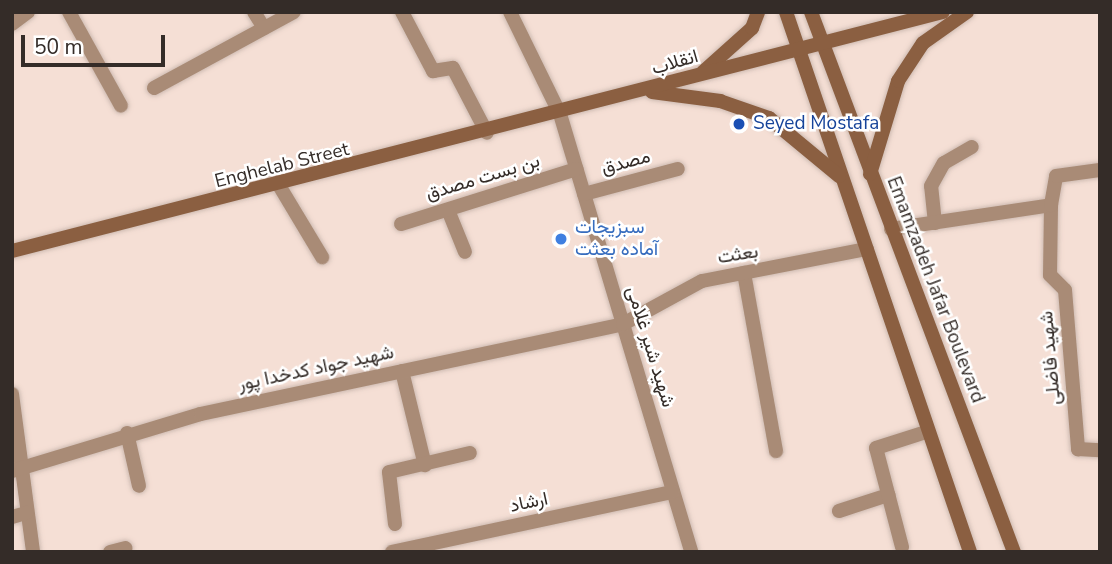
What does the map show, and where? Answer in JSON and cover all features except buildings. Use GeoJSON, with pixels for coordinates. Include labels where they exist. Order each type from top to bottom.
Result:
{"type":"FeatureCollection","features":[{"type":"Feature","properties":{"kind":"main road"},"geometry":{"type":"LineString","coordinates":[[696,77],[752,29],[758,12]]}},
{"type":"Feature","properties":{"kind":"main road"},"geometry":{"type":"LineString","coordinates":[[786,12],[926,432],[970,552]]}},
{"type":"Feature","properties":{"kind":"main road","name":"Emamzadeh Jafar Boulevard"},"geometry":{"type":"LineString","coordinates":[[811,12],[824,41],[858,144],[1014,552]]}},
{"type":"Feature","properties":{"kind":"main road","name":"انقلاب"},"geometry":{"type":"LineString","coordinates":[[560,114],[799,47],[943,12]]}},
{"type":"Feature","properties":{"kind":"main road"},"geometry":{"type":"LineString","coordinates":[[870,174],[898,81],[923,43],[967,12]]}},
{"type":"Feature","properties":{"kind":"main road"},"geometry":{"type":"LineString","coordinates":[[648,91],[720,101],[769,118],[839,176]]}},
{"type":"Feature","properties":{"kind":"main road","name":"Enghelab Street"},"geometry":{"type":"LineString","coordinates":[[12,251],[280,187],[560,114]]}},
{"type":"Feature","properties":{"kind":"main road"},"geometry":{"type":"LineString","coordinates":[[834,155],[843,143],[858,144]]}},
{"type":"Feature","properties":{"kind":"street"},"geometry":{"type":"LineString","coordinates":[[12,24],[28,12]]}},
{"type":"Feature","properties":{"kind":"street"},"geometry":{"type":"LineString","coordinates":[[69,12],[121,106]]}},
{"type":"Feature","properties":{"kind":"street"},"geometry":{"type":"LineString","coordinates":[[254,12],[264,28]]}},
{"type":"Feature","properties":{"kind":"street"},"geometry":{"type":"LineString","coordinates":[[154,88],[294,12]]}},
{"type":"Feature","properties":{"kind":"street"},"geometry":{"type":"LineString","coordinates":[[402,12],[433,71],[453,68],[487,133]]}},
{"type":"Feature","properties":{"kind":"street","name":"شهید شیر غلامی"},"geometry":{"type":"LineString","coordinates":[[510,12],[560,114],[691,552]]}},
{"type":"Feature","properties":{"kind":"street"},"geometry":{"type":"LineString","coordinates":[[935,223],[931,186],[944,163],[972,148]]}},
{"type":"Feature","properties":{"kind":"street","name":"بن بست مصدق"},"geometry":{"type":"LineString","coordinates":[[401,224],[577,169]]}},
{"type":"Feature","properties":{"kind":"street","name":"مصدق"},"geometry":{"type":"LineString","coordinates":[[584,194],[678,169]]}},
{"type":"Feature","properties":{"kind":"street"},"geometry":{"type":"LineString","coordinates":[[891,229],[1051,205],[1056,176],[1100,170]]}},
{"type":"Feature","properties":{"kind":"street"},"geometry":{"type":"LineString","coordinates":[[280,187],[322,257]]}},
{"type":"Feature","properties":{"kind":"street","name":"شهید فاضلی"},"geometry":{"type":"LineString","coordinates":[[1051,205],[1050,275],[1065,290],[1078,449],[1100,450]]}},
{"type":"Feature","properties":{"kind":"street"},"geometry":{"type":"LineString","coordinates":[[448,210],[466,252]]}},
{"type":"Feature","properties":{"kind":"street","name":"بعثت"},"geometry":{"type":"LineString","coordinates":[[623,324],[702,281],[867,249]]}},
{"type":"Feature","properties":{"kind":"street"},"geometry":{"type":"LineString","coordinates":[[744,273],[776,451]]}},
{"type":"Feature","properties":{"kind":"street","name":"شهید جواد کدخدا پور"},"geometry":{"type":"LineString","coordinates":[[17,470],[127,433],[623,324]]}},
{"type":"Feature","properties":{"kind":"street"},"geometry":{"type":"LineString","coordinates":[[402,371],[425,465]]}},
{"type":"Feature","properties":{"kind":"street"},"geometry":{"type":"LineString","coordinates":[[12,394],[19,515],[33,552]]}},
{"type":"Feature","properties":{"kind":"street"},"geometry":{"type":"LineString","coordinates":[[902,547],[876,448],[926,432]]}},
{"type":"Feature","properties":{"kind":"street"},"geometry":{"type":"LineString","coordinates":[[127,433],[139,486]]}},
{"type":"Feature","properties":{"kind":"street"},"geometry":{"type":"LineString","coordinates":[[395,524],[389,472],[470,453]]}},
{"type":"Feature","properties":{"kind":"street","name":"ارشاد"},"geometry":{"type":"LineString","coordinates":[[392,552],[673,492]]}},
{"type":"Feature","properties":{"kind":"street"},"geometry":{"type":"LineString","coordinates":[[839,511],[888,495]]}},
{"type":"Feature","properties":{"kind":"street"},"geometry":{"type":"LineString","coordinates":[[110,552],[127,548]]}},
{"type":"Feature","properties":{"kind":"place","name":"Seyed Mostafa"},"geometry":{"type":"Point","coordinates":[739,124]}},
{"type":"Feature","properties":{"kind":"place","name":"سبزیجات آماده بعثت"},"geometry":{"type":"Point","coordinates":[561,239]}}]}
